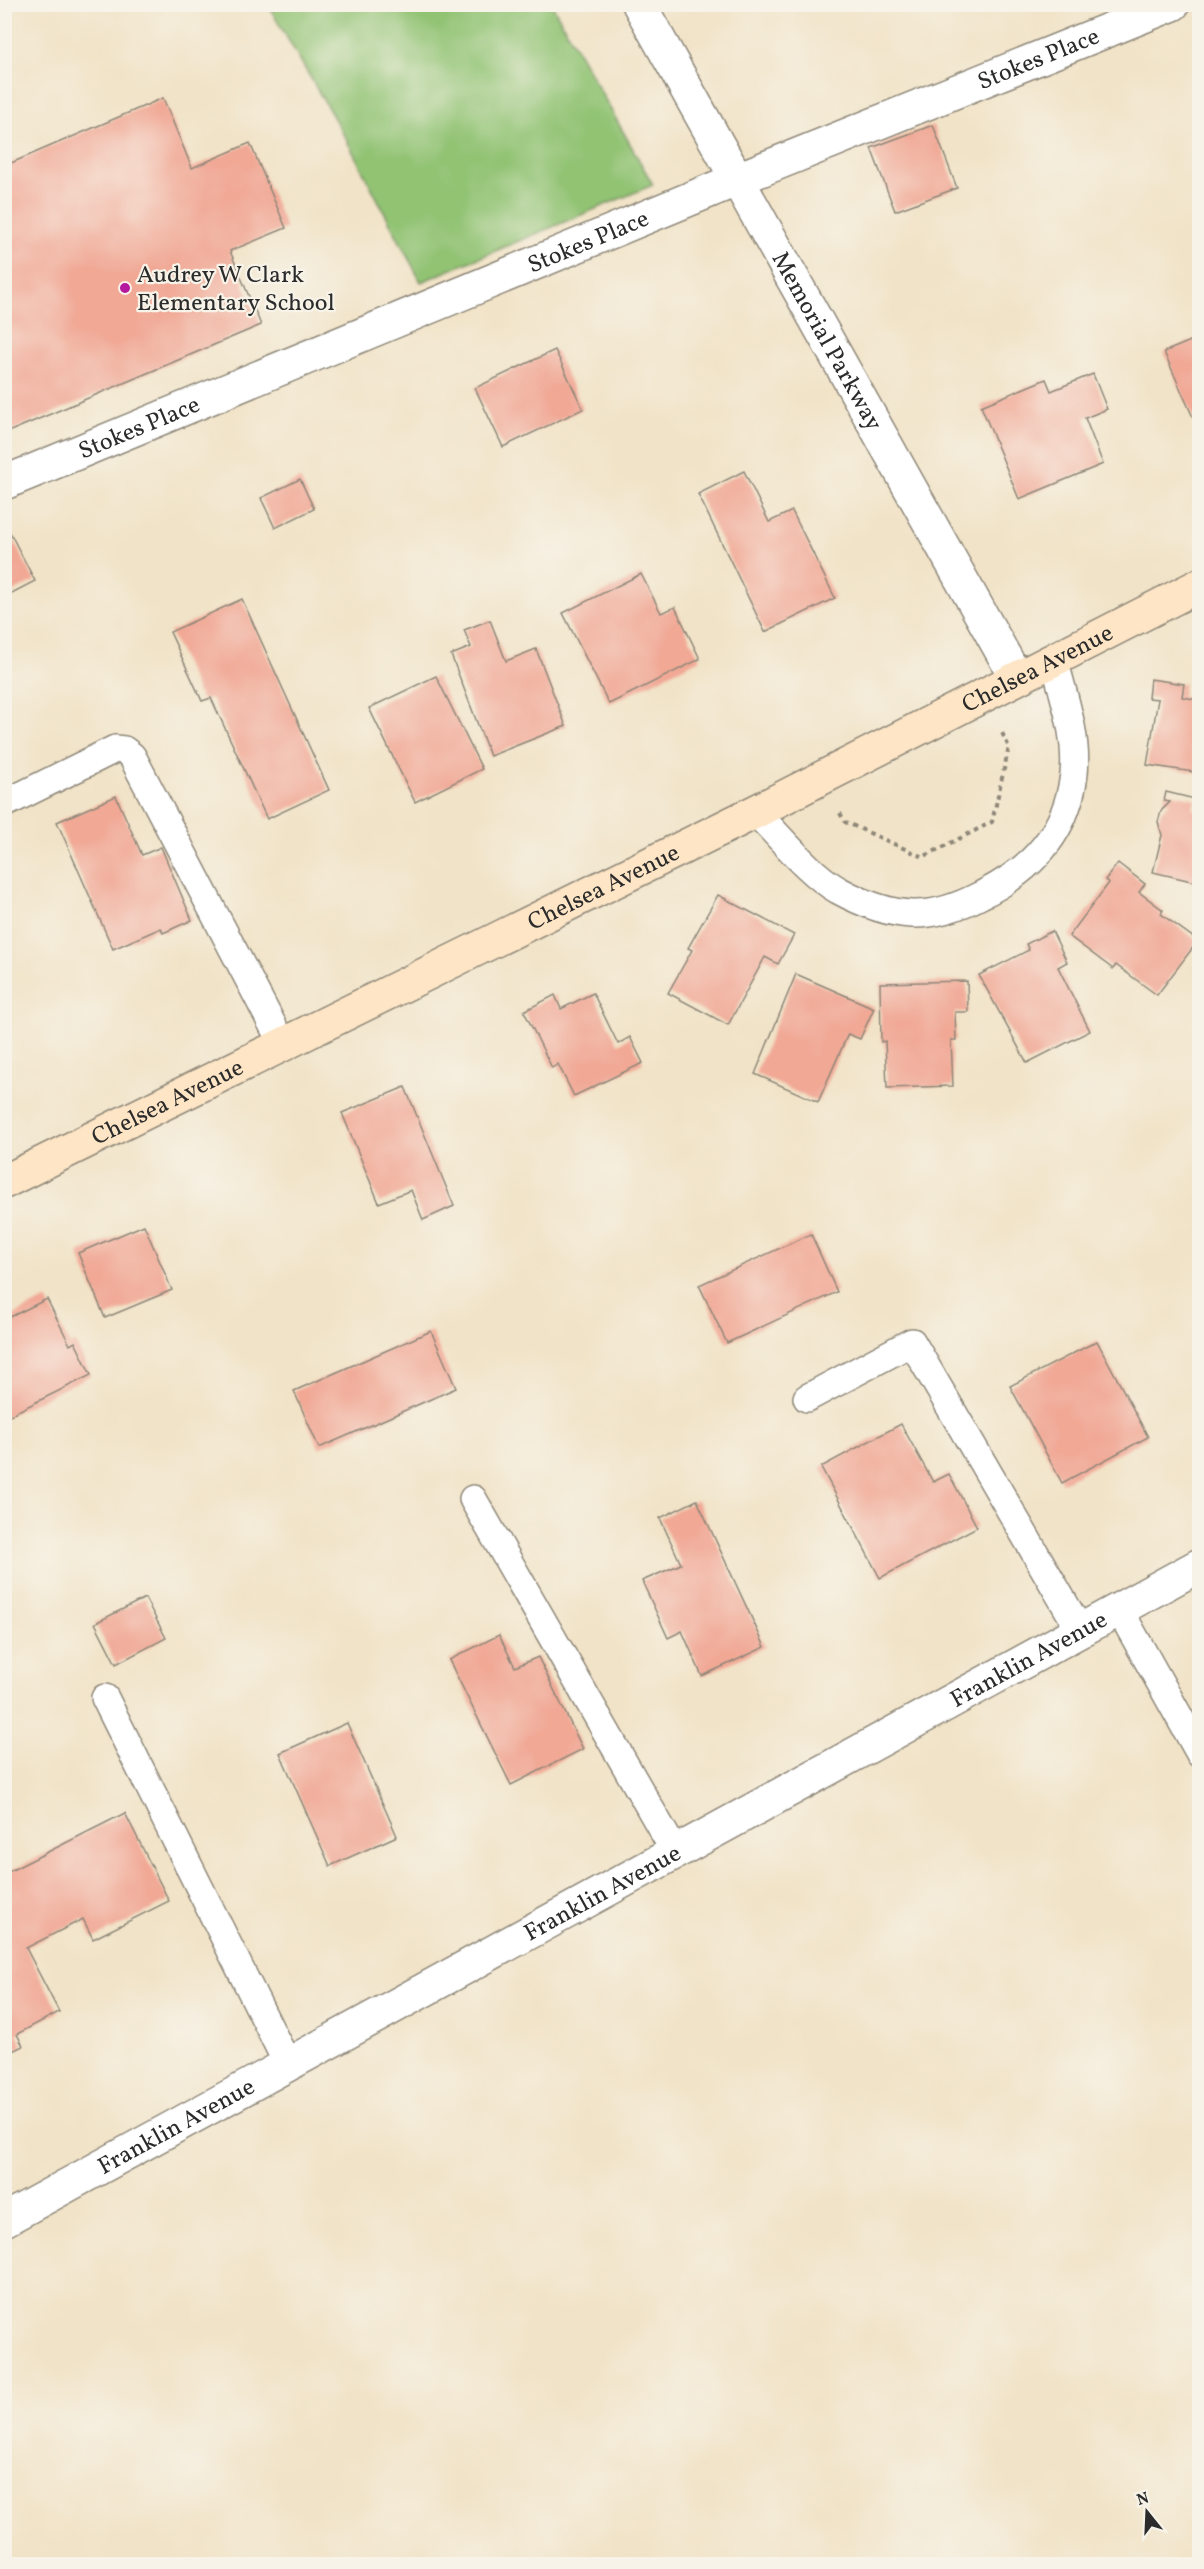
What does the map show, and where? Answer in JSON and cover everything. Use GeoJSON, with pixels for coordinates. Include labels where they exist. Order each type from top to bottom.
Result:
{"type":"FeatureCollection","features":[{"type":"Feature","properties":{"kind":"street","name":"Memorial Parkway"},"geometry":{"type":"LineString","coordinates":[[639,4],[1016,677]]}},
{"type":"Feature","properties":{"kind":"street","name":"Stokes Place"},"geometry":{"type":"LineString","coordinates":[[4,483],[738,179],[1173,4]]}},
{"type":"Feature","properties":{"kind":"street","name":"Chelsea Avenue"},"geometry":{"type":"LineString","coordinates":[[4,1182],[755,812],[1200,585]]}},
{"type":"Feature","properties":{"kind":"street","name":"Franklin Avenue"},"geometry":{"type":"LineString","coordinates":[[4,2220],[1200,1565]]}},
{"type":"Feature","properties":{"kind":"lane"},"geometry":{"type":"LineString","coordinates":[[755,812],[823,879],[849,895],[890,910],[913,914],[956,907],[1000,886],[1031,864],[1045,848],[1057,830],[1067,807],[1074,775],[1075,743],[1054,658]]}},
{"type":"Feature","properties":{"kind":"lane"},"geometry":{"type":"LineString","coordinates":[[4,804],[115,749],[124,750],[132,756],[283,1045]]}},
{"type":"Feature","properties":{"kind":"lane"},"geometry":{"type":"LineString","coordinates":[[807,1398],[912,1341],[1080,1630]]}},
{"type":"Feature","properties":{"kind":"lane"},"geometry":{"type":"LineString","coordinates":[[473,1499],[675,1852]]}},
{"type":"Feature","properties":{"kind":"lane"},"geometry":{"type":"LineString","coordinates":[[1119,1609],[1200,1754]]}},
{"type":"Feature","properties":{"kind":"lane"},"geometry":{"type":"LineString","coordinates":[[105,1698],[288,2065]]}},
{"type":"Feature","properties":{"kind":"path"},"geometry":{"type":"LineString","coordinates":[[838,809],[845,822],[923,857],[992,822],[1009,747],[1000,728]]}},
{"type":"Feature","properties":{"kind":"green space"},"geometry":{"type":"Polygon","coordinates":[[[268,5],[552,5],[653,185],[421,282],[345,137],[268,5]]]}},
{"type":"Feature","properties":{"kind":"building","name":"Audrey W Clark Elementary School"},"geometry":{"type":"Polygon","coordinates":[[[163,98],[192,168],[250,143],[286,228],[230,251],[261,325],[8,432],[4,424],[4,166],[163,98]]]}},
{"type":"Feature","properties":{"kind":"building"},"geometry":{"type":"Polygon","coordinates":[[[933,125],[957,188],[895,211],[871,148],[933,125]]]}},
{"type":"Feature","properties":{"kind":"building"},"geometry":{"type":"Polygon","coordinates":[[[1200,337],[1200,433],[1164,352],[1200,337]]]}},
{"type":"Feature","properties":{"kind":"building"},"geometry":{"type":"Polygon","coordinates":[[[555,350],[583,409],[503,447],[475,388],[555,350]]]}},
{"type":"Feature","properties":{"kind":"building"},"geometry":{"type":"Polygon","coordinates":[[[1093,374],[1107,409],[1085,418],[1103,464],[1019,499],[981,406],[1046,379],[1051,391],[1093,374]]]}},
{"type":"Feature","properties":{"kind":"building"},"geometry":{"type":"Polygon","coordinates":[[[744,471],[769,522],[792,511],[835,598],[765,632],[698,494],[744,471]]]}},
{"type":"Feature","properties":{"kind":"building"},"geometry":{"type":"Polygon","coordinates":[[[300,479],[314,509],[275,528],[261,498],[300,479]]]}},
{"type":"Feature","properties":{"kind":"building"},"geometry":{"type":"Polygon","coordinates":[[[4,521],[35,581],[4,597],[4,521]]]}},
{"type":"Feature","properties":{"kind":"building"},"geometry":{"type":"Polygon","coordinates":[[[641,574],[661,613],[675,607],[700,659],[609,704],[563,613],[641,574]]]}},
{"type":"Feature","properties":{"kind":"building"},"geometry":{"type":"Polygon","coordinates":[[[242,599],[329,790],[267,819],[211,698],[202,701],[170,632],[242,599]]]}},
{"type":"Feature","properties":{"kind":"building"},"geometry":{"type":"Polygon","coordinates":[[[490,620],[506,661],[536,649],[566,726],[490,756],[451,655],[471,647],[464,630],[490,620]]]}},
{"type":"Feature","properties":{"kind":"building"},"geometry":{"type":"Polygon","coordinates":[[[436,676],[482,769],[415,802],[369,708],[436,676]]]}},
{"type":"Feature","properties":{"kind":"building"},"geometry":{"type":"Polygon","coordinates":[[[1150,679],[1184,684],[1182,697],[1200,700],[1200,773],[1147,765],[1158,699],[1148,698],[1150,679]]]}},
{"type":"Feature","properties":{"kind":"building"},"geometry":{"type":"Polygon","coordinates":[[[1166,792],[1195,799],[1193,810],[1200,811],[1200,883],[1153,872],[1162,835],[1158,822],[1161,811],[1170,802],[1164,801],[1166,792]]]}},
{"type":"Feature","properties":{"kind":"building"},"geometry":{"type":"Polygon","coordinates":[[[116,796],[142,855],[161,847],[192,920],[163,933],[161,928],[113,949],[57,822],[116,796]]]}},
{"type":"Feature","properties":{"kind":"building"},"geometry":{"type":"Polygon","coordinates":[[[1118,863],[1145,884],[1139,892],[1163,910],[1161,914],[1198,941],[1157,995],[1116,965],[1113,969],[1069,936],[1109,883],[1105,880],[1118,863]]]}},
{"type":"Feature","properties":{"kind":"building"},"geometry":{"type":"Polygon","coordinates":[[[718,895],[794,935],[778,964],[765,957],[728,1025],[668,993],[692,950],[688,948],[718,895]]]}},
{"type":"Feature","properties":{"kind":"building"},"geometry":{"type":"Polygon","coordinates":[[[1052,931],[1067,962],[1058,967],[1090,1031],[1027,1063],[979,975],[1029,950],[1026,944],[1052,931]]]}},
{"type":"Feature","properties":{"kind":"building"},"geometry":{"type":"Polygon","coordinates":[[[796,974],[874,1008],[860,1039],[848,1034],[818,1102],[755,1074],[796,974]]]}},
{"type":"Feature","properties":{"kind":"building"},"geometry":{"type":"Polygon","coordinates":[[[967,981],[968,1012],[955,1012],[956,1040],[951,1040],[953,1086],[887,1088],[885,1041],[881,1042],[880,983],[967,981]]]}},
{"type":"Feature","properties":{"kind":"building"},"geometry":{"type":"Polygon","coordinates":[[[593,993],[618,1044],[630,1037],[643,1063],[574,1096],[558,1064],[552,1068],[524,1011],[555,995],[561,1009],[593,993]]]}},
{"type":"Feature","properties":{"kind":"building"},"geometry":{"type":"Polygon","coordinates":[[[405,1087],[454,1206],[423,1220],[411,1190],[379,1203],[342,1113],[405,1087]]]}},
{"type":"Feature","properties":{"kind":"building"},"geometry":{"type":"Polygon","coordinates":[[[144,1225],[172,1290],[105,1318],[78,1253],[144,1225]]]}},
{"type":"Feature","properties":{"kind":"building"},"geometry":{"type":"Polygon","coordinates":[[[811,1234],[837,1292],[727,1343],[699,1285],[811,1234]]]}},
{"type":"Feature","properties":{"kind":"building"},"geometry":{"type":"Polygon","coordinates":[[[47,1299],[70,1345],[75,1342],[91,1375],[4,1418],[4,1320],[47,1299]]]}},
{"type":"Feature","properties":{"kind":"building"},"geometry":{"type":"Polygon","coordinates":[[[431,1331],[456,1388],[319,1448],[294,1391],[431,1331]]]}},
{"type":"Feature","properties":{"kind":"building"},"geometry":{"type":"Polygon","coordinates":[[[1097,1341],[1148,1437],[1062,1483],[1010,1386],[1097,1341]]]}},
{"type":"Feature","properties":{"kind":"building"},"geometry":{"type":"Polygon","coordinates":[[[901,1424],[933,1482],[949,1474],[977,1527],[880,1578],[821,1467],[901,1424]]]}},
{"type":"Feature","properties":{"kind":"building"},"geometry":{"type":"Polygon","coordinates":[[[697,1500],[765,1647],[702,1676],[682,1631],[668,1638],[642,1581],[681,1564],[660,1518],[697,1500]]]}},
{"type":"Feature","properties":{"kind":"building"},"geometry":{"type":"Polygon","coordinates":[[[145,1598],[166,1638],[116,1664],[95,1623],[145,1598]]]}},
{"type":"Feature","properties":{"kind":"building"},"geometry":{"type":"Polygon","coordinates":[[[499,1635],[515,1667],[538,1657],[583,1749],[511,1785],[449,1660],[499,1635]]]}},
{"type":"Feature","properties":{"kind":"building"},"geometry":{"type":"Polygon","coordinates":[[[347,1723],[397,1836],[330,1866],[280,1753],[347,1723]]]}},
{"type":"Feature","properties":{"kind":"building"},"geometry":{"type":"Polygon","coordinates":[[[125,1813],[169,1901],[93,1939],[83,1919],[26,1948],[59,2012],[17,2034],[23,2046],[4,2055],[4,1874],[125,1813]]]}},
{"type":"Feature","properties":{"kind":"place","name":"Audrey W Clark Elementary School"},"geometry":{"type":"Point","coordinates":[125,288]}}]}
